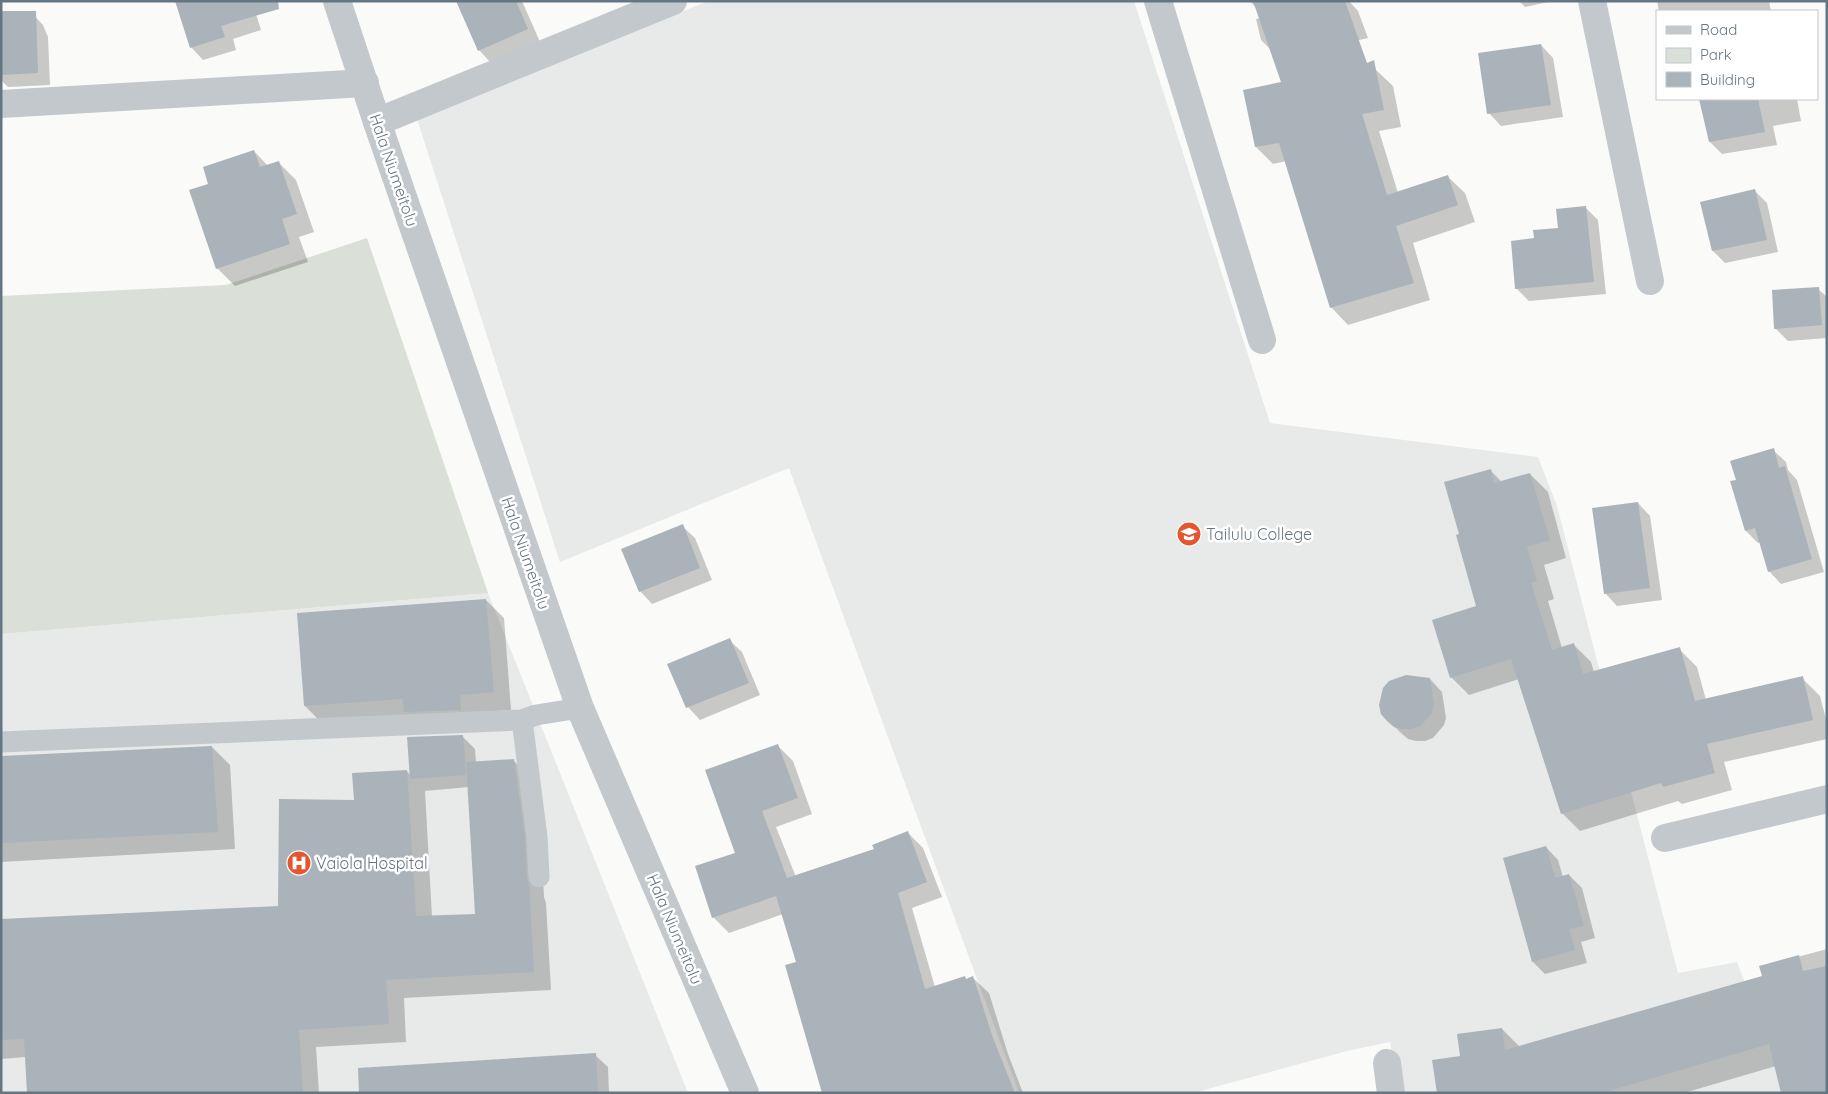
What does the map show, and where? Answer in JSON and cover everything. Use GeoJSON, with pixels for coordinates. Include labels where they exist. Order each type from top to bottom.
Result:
{"type":"FeatureCollection","features":[{"type":"Feature","properties":{"kind":"street","name":"Hala Niumeitolu"},"geometry":{"type":"LineString","coordinates":[[337,1],[377,122],[580,708],[745,1093]]}},
{"type":"Feature","properties":{"kind":"street"},"geometry":{"type":"LineString","coordinates":[[377,122],[673,1]]}},
{"type":"Feature","properties":{"kind":"street"},"geometry":{"type":"LineString","coordinates":[[1158,1],[1262,340]]}},
{"type":"Feature","properties":{"kind":"street"},"geometry":{"type":"LineString","coordinates":[[1592,1],[1650,281]]}},
{"type":"Feature","properties":{"kind":"street"},"geometry":{"type":"LineString","coordinates":[[1,104],[365,83]]}},
{"type":"Feature","properties":{"kind":"street"},"geometry":{"type":"LineString","coordinates":[[1665,838],[1827,799]]}},
{"type":"Feature","properties":{"kind":"street"},"geometry":{"type":"LineString","coordinates":[[1387,1063],[1392,1093]]}},
{"type":"Feature","properties":{"kind":"lane"},"geometry":{"type":"LineString","coordinates":[[1,742],[522,720],[536,715],[580,708]]}},
{"type":"Feature","properties":{"kind":"lane"},"geometry":{"type":"LineString","coordinates":[[522,720],[537,837],[539,877]]}},
{"type":"Feature","properties":{"kind":"shaded area","name":"Tailulu College"},"geometry":{"type":"Polygon","coordinates":[[[709,1],[1134,1],[1270,423],[1538,457],[1557,506],[1678,973],[1737,962],[1766,1038],[1827,1093],[1399,1093],[1390,1042],[1347,1051],[1193,1093],[1019,1093],[789,468],[560,562],[416,116],[709,1]]]}},
{"type":"Feature","properties":{"kind":"shaded area","name":"Vaiola Hospital"},"geometry":{"type":"Polygon","coordinates":[[[488,593],[688,1093],[1,1093],[1,634],[488,593]]]}},
{"type":"Feature","properties":{"kind":"green space"},"geometry":{"type":"Polygon","coordinates":[[[367,238],[488,593],[1,634],[1,296],[226,285],[367,238]]]}},
{"type":"Feature","properties":{"kind":"building"},"geometry":{"type":"Polygon","coordinates":[[[175,1],[278,1],[279,9],[221,26],[225,37],[190,48],[175,1]]]}},
{"type":"Feature","properties":{"kind":"building"},"geometry":{"type":"Polygon","coordinates":[[[456,1],[516,1],[528,29],[478,51],[456,1]]]}},
{"type":"Feature","properties":{"kind":"building"},"geometry":{"type":"Polygon","coordinates":[[[1253,1],[1345,1],[1367,63],[1374,60],[1384,110],[1362,114],[1387,195],[1448,175],[1458,205],[1396,226],[1414,283],[1330,308],[1279,143],[1255,147],[1243,90],[1281,82],[1253,1]]]}},
{"type":"Feature","properties":{"kind":"building"},"geometry":{"type":"Polygon","coordinates":[[[1,11],[36,11],[38,73],[1,75],[1,11]]]}},
{"type":"Feature","properties":{"kind":"building"},"geometry":{"type":"Polygon","coordinates":[[[1541,44],[1551,105],[1487,114],[1478,53],[1541,44]]]}},
{"type":"Feature","properties":{"kind":"building"},"geometry":{"type":"Polygon","coordinates":[[[1699,100],[1758,100],[1765,132],[1709,142],[1699,100]]]}},
{"type":"Feature","properties":{"kind":"building"},"geometry":{"type":"Polygon","coordinates":[[[254,150],[260,167],[279,161],[297,214],[282,219],[290,244],[216,269],[189,190],[208,184],[203,167],[254,150]]]}},
{"type":"Feature","properties":{"kind":"building"},"geometry":{"type":"Polygon","coordinates":[[[1755,189],[1767,240],[1712,251],[1700,202],[1755,189]]]}},
{"type":"Feature","properties":{"kind":"building"},"geometry":{"type":"Polygon","coordinates":[[[1586,206],[1594,282],[1515,289],[1511,241],[1534,238],[1533,230],[1558,228],[1556,209],[1586,206]]]}},
{"type":"Feature","properties":{"kind":"building"},"geometry":{"type":"Polygon","coordinates":[[[1819,287],[1822,325],[1774,329],[1772,290],[1819,287]]]}},
{"type":"Feature","properties":{"kind":"building"},"geometry":{"type":"Polygon","coordinates":[[[1774,448],[1779,468],[1785,466],[1812,559],[1768,572],[1755,528],[1745,531],[1730,481],[1736,480],[1730,461],[1774,448]]]}},
{"type":"Feature","properties":{"kind":"building"},"geometry":{"type":"Polygon","coordinates":[[[1491,469],[1494,483],[1530,473],[1550,540],[1527,547],[1537,581],[1531,583],[1552,650],[1574,643],[1583,674],[1680,647],[1695,701],[1803,676],[1813,720],[1707,744],[1715,773],[1663,787],[1661,783],[1561,814],[1511,659],[1450,678],[1432,620],[1476,606],[1456,535],[1459,534],[1444,482],[1491,469]]]}},
{"type":"Feature","properties":{"kind":"building"},"geometry":{"type":"Polygon","coordinates":[[[1638,502],[1650,588],[1604,594],[1592,508],[1638,502]]]}},
{"type":"Feature","properties":{"kind":"building"},"geometry":{"type":"Polygon","coordinates":[[[683,524],[700,568],[639,592],[621,549],[683,524]]]}},
{"type":"Feature","properties":{"kind":"building"},"geometry":{"type":"Polygon","coordinates":[[[486,599],[494,692],[460,695],[461,710],[404,712],[403,699],[304,706],[297,613],[486,599]]]}},
{"type":"Feature","properties":{"kind":"building"},"geometry":{"type":"Polygon","coordinates":[[[730,638],[749,683],[686,708],[667,664],[730,638]]]}},
{"type":"Feature","properties":{"kind":"building"},"geometry":{"type":"Polygon","coordinates":[[[1406,675],[1430,678],[1434,704],[1432,713],[1420,726],[1412,729],[1394,727],[1381,714],[1379,705],[1383,688],[1389,681],[1406,675]]]}},
{"type":"Feature","properties":{"kind":"building"},"geometry":{"type":"Polygon","coordinates":[[[463,735],[466,775],[410,779],[407,737],[463,735]]]}},
{"type":"Feature","properties":{"kind":"building"},"geometry":{"type":"Polygon","coordinates":[[[778,744],[798,798],[762,811],[787,878],[874,849],[872,845],[908,831],[927,882],[898,893],[925,989],[965,976],[966,979],[973,976],[993,1038],[1015,1093],[822,1093],[785,965],[796,962],[776,896],[712,918],[695,866],[735,853],[705,770],[778,744]]]}},
{"type":"Feature","properties":{"kind":"building"},"geometry":{"type":"Polygon","coordinates":[[[212,746],[218,832],[1,843],[1,756],[212,746]]]}},
{"type":"Feature","properties":{"kind":"building"},"geometry":{"type":"Polygon","coordinates":[[[514,759],[525,838],[534,972],[386,980],[389,1024],[299,1030],[303,1093],[27,1093],[24,1039],[1,1040],[1,919],[278,906],[279,799],[354,800],[352,773],[407,770],[416,916],[475,914],[466,762],[514,759]]]}},
{"type":"Feature","properties":{"kind":"building"},"geometry":{"type":"Polygon","coordinates":[[[1546,846],[1555,878],[1569,874],[1584,926],[1569,929],[1575,950],[1532,962],[1503,858],[1546,846]]]}},
{"type":"Feature","properties":{"kind":"building"},"geometry":{"type":"Polygon","coordinates":[[[1799,955],[1803,971],[1827,966],[1827,1093],[1781,1093],[1769,1044],[1602,1093],[1437,1093],[1432,1060],[1460,1056],[1457,1034],[1502,1028],[1505,1050],[1762,976],[1759,966],[1799,955]]]}},
{"type":"Feature","properties":{"kind":"building"},"geometry":{"type":"Polygon","coordinates":[[[596,1053],[598,1093],[359,1093],[358,1068],[596,1053]]]}},
{"type":"Feature","properties":{"kind":"place","name":"Tailulu College"},"geometry":{"type":"Point","coordinates":[1189,534]}},
{"type":"Feature","properties":{"kind":"place","name":"Vaiola Hospital"},"geometry":{"type":"Point","coordinates":[299,863]}}]}
